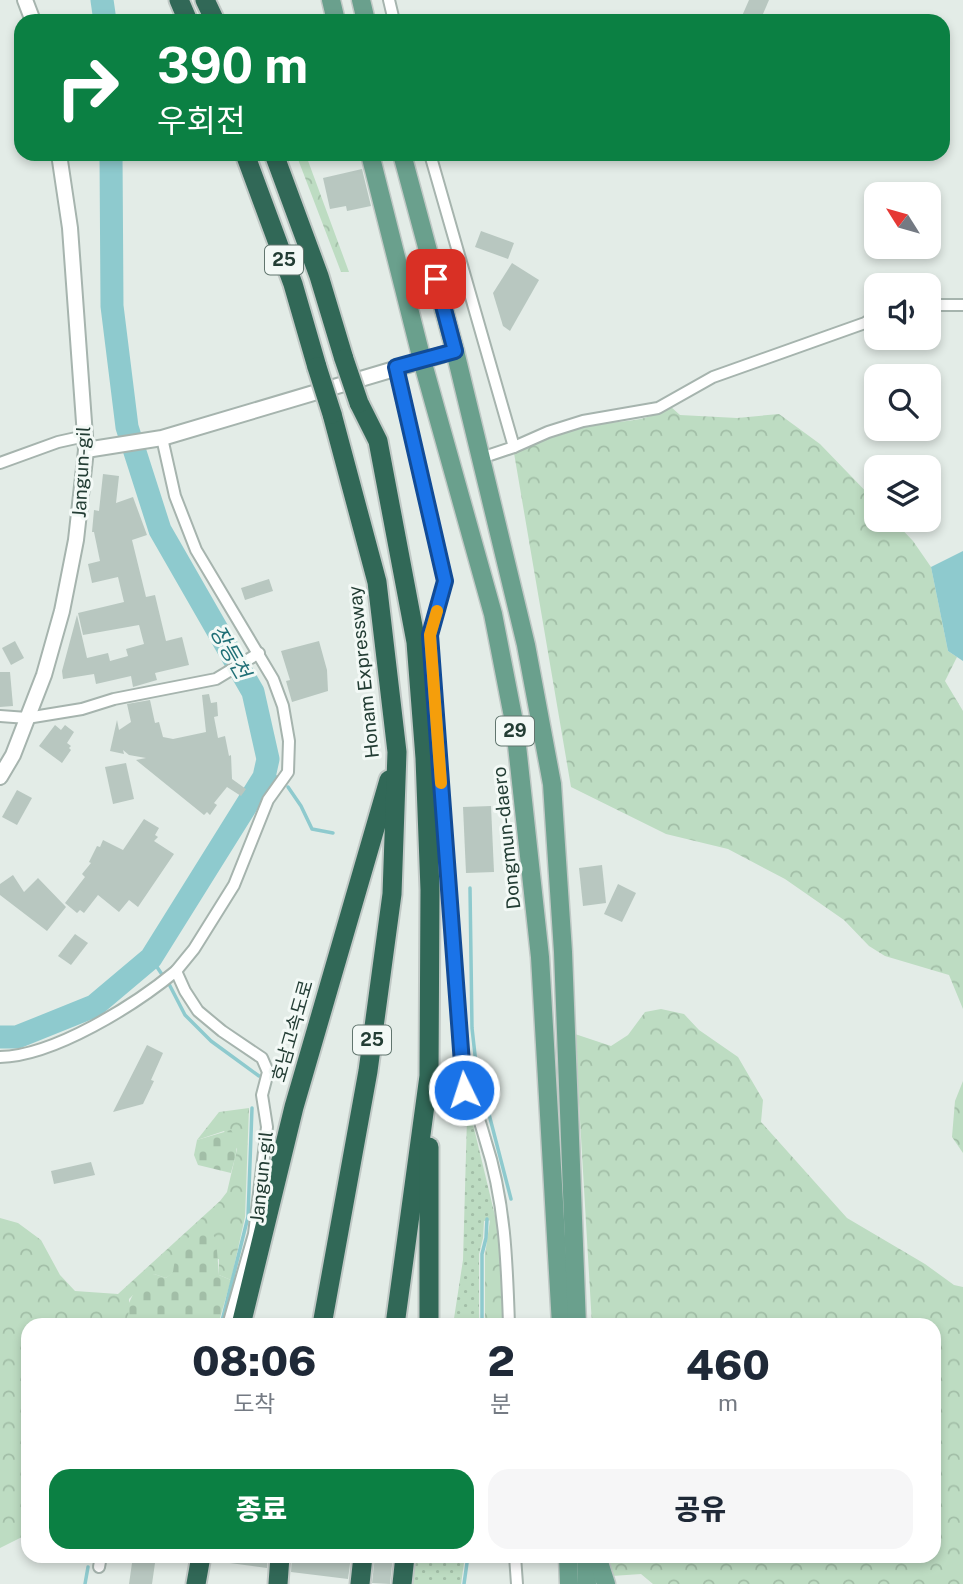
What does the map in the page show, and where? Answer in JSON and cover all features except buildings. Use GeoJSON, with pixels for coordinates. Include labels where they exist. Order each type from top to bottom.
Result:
{"type":"FeatureCollection","features":[{"type":"Feature","properties":{"kind":"highway","name":"Honam Expressway"},"geometry":{"type":"LineString","coordinates":[[249,161],[293,284],[377,583],[397,752],[391,894],[386,935],[368,1071],[323,1318]]}},
{"type":"Feature","properties":{"kind":"highway","name":"25"},"geometry":{"type":"LineString","coordinates":[[277,161],[319,276],[359,403],[378,441],[416,642],[425,758],[430,890],[429,1076],[396,1318]]}},
{"type":"Feature","properties":{"kind":"highway","name":"호남고속도로"},"geometry":{"type":"LineString","coordinates":[[243,1318],[294,1107],[397,752]]}},
{"type":"Feature","properties":{"kind":"highway"},"geometry":{"type":"LineString","coordinates":[[429,1318],[430,890]]}},
{"type":"Feature","properties":{"kind":"highway"},"geometry":{"type":"LineString","coordinates":[[197,1584],[200,1563]]}},
{"type":"Feature","properties":{"kind":"highway"},"geometry":{"type":"LineString","coordinates":[[278,1584],[280,1563]]}},
{"type":"Feature","properties":{"kind":"highway"},"geometry":{"type":"LineString","coordinates":[[360,1584],[362,1563]]}},
{"type":"Feature","properties":{"kind":"highway"},"geometry":{"type":"LineString","coordinates":[[402,1584],[404,1563]]}},
{"type":"Feature","properties":{"kind":"main road","name":"Dongmun-daero"},"geometry":{"type":"LineString","coordinates":[[372,161],[422,360],[493,614],[515,727],[540,957],[561,1318]]}},
{"type":"Feature","properties":{"kind":"main road","name":"29"},"geometry":{"type":"LineString","coordinates":[[404,161],[455,351],[526,645],[552,784],[563,953],[577,1318]]}},
{"type":"Feature","properties":{"kind":"main road"},"geometry":{"type":"LineString","coordinates":[[569,1563],[569,1584]]}},
{"type":"Feature","properties":{"kind":"main road"},"geometry":{"type":"LineString","coordinates":[[586,1563],[587,1584]]}},
{"type":"Feature","properties":{"kind":"main road"},"geometry":{"type":"LineString","coordinates":[[599,1563],[606,1584]]}},
{"type":"Feature","properties":{"kind":"street","name":"Jangun-gil"},"geometry":{"type":"LineString","coordinates":[[0,778],[13,755],[49,662],[67,591],[89,445],[70,228],[60,161]]}},
{"type":"Feature","properties":{"kind":"street"},"geometry":{"type":"LineString","coordinates":[[432,161],[514,447]]}},
{"type":"Feature","properties":{"kind":"street"},"geometry":{"type":"LineString","coordinates":[[941,305],[963,305]]}},
{"type":"Feature","properties":{"kind":"street"},"geometry":{"type":"LineString","coordinates":[[481,458],[583,421],[659,408],[713,377],[864,323]]}},
{"type":"Feature","properties":{"kind":"street"},"geometry":{"type":"LineString","coordinates":[[0,463],[58,442],[89,445],[158,439],[455,351]]}},
{"type":"Feature","properties":{"kind":"street"},"geometry":{"type":"LineString","coordinates":[[396,367],[445,581],[430,635],[464,1090],[474,1104],[497,1176],[505,1233],[509,1318]]}},
{"type":"Feature","properties":{"kind":"street"},"geometry":{"type":"LineString","coordinates":[[0,1057],[44,1048],[116,1015],[176,971],[194,949],[234,885],[268,800],[288,772],[289,741],[283,706],[273,678],[256,655],[195,550],[158,439]]}},
{"type":"Feature","properties":{"kind":"street"},"geometry":{"type":"LineString","coordinates":[[0,716],[27,718],[82,709],[114,699],[216,679],[256,655]]}},
{"type":"Feature","properties":{"kind":"street","name":"Jangun-gil"},"geometry":{"type":"LineString","coordinates":[[176,971],[198,1010],[222,1031],[262,1058],[268,1072],[262,1095],[267,1127],[254,1234],[230,1318]]}},
{"type":"Feature","properties":{"kind":"street"},"geometry":{"type":"LineString","coordinates":[[516,1563],[517,1584]]}},
{"type":"Feature","properties":{"kind":"green space"},"geometry":{"type":"Polygon","coordinates":[[[299,161],[308,161],[349,272],[341,272],[299,161]]]}},
{"type":"Feature","properties":{"kind":"green space"},"geometry":{"type":"Polygon","coordinates":[[[670,406],[680,415],[737,418],[779,414],[820,444],[864,490],[864,532],[904,532],[931,567],[948,651],[957,657],[945,681],[963,711],[963,1009],[949,975],[885,956],[869,946],[844,920],[785,879],[728,849],[666,834],[571,787],[514,453],[571,429],[639,419],[670,406]]]}},
{"type":"Feature","properties":{"kind":"green space"},"geometry":{"type":"Polygon","coordinates":[[[661,1009],[684,1014],[699,1030],[738,1057],[763,1100],[761,1122],[847,1218],[925,1264],[954,1285],[963,1287],[963,1584],[653,1584],[641,1574],[612,1576],[610,1563],[941,1563],[941,1318],[592,1318],[575,1034],[611,1046],[628,1035],[645,1012],[661,1009]]]}},
{"type":"Feature","properties":{"kind":"green space"},"geometry":{"type":"Polygon","coordinates":[[[963,1081],[963,1153],[952,1137],[955,1101],[963,1081]]]}},
{"type":"Feature","properties":{"kind":"green space"},"geometry":{"type":"Polygon","coordinates":[[[249,1108],[245,1217],[231,1280],[219,1275],[219,1259],[174,1272],[166,1278],[154,1274],[129,1299],[129,1318],[21,1318],[21,1538],[0,1548],[0,1218],[18,1223],[41,1240],[60,1275],[75,1291],[118,1294],[227,1192],[237,1149],[224,1131],[197,1140],[219,1112],[249,1108]]]}},
{"type":"Feature","properties":{"kind":"green space"},"geometry":{"type":"Polygon","coordinates":[[[467,1118],[472,1120],[496,1220],[484,1221],[479,1254],[479,1318],[454,1318],[463,1260],[467,1118]]]}},
{"type":"Feature","properties":{"kind":"green space"},"geometry":{"type":"Polygon","coordinates":[[[231,1130],[236,1146],[231,1173],[198,1165],[194,1155],[197,1140],[231,1130]]]}},
{"type":"Feature","properties":{"kind":"green space"},"geometry":{"type":"Polygon","coordinates":[[[490,1220],[496,1220],[504,1318],[485,1318],[485,1255],[490,1220]]]}},
{"type":"Feature","properties":{"kind":"green space"},"geometry":{"type":"Polygon","coordinates":[[[202,1227],[210,1230],[216,1239],[219,1275],[231,1280],[220,1318],[129,1318],[128,1305],[136,1288],[148,1276],[154,1274],[166,1278],[173,1272],[176,1258],[191,1235],[202,1227]]]}},
{"type":"Feature","properties":{"kind":"green space"},"geometry":{"type":"Polygon","coordinates":[[[415,1563],[464,1563],[461,1584],[412,1584],[415,1563]]]}},
{"type":"Feature","properties":{"kind":"water"},"geometry":{"type":"Polygon","coordinates":[[[963,551],[963,661],[948,651],[931,567],[963,551]]]}},
{"type":"Feature","properties":{"kind":"waterway","name":"장등천"},"geometry":{"type":"LineString","coordinates":[[102,0],[104,14]]}},
{"type":"Feature","properties":{"kind":"waterway","name":"장등천"},"geometry":{"type":"LineString","coordinates":[[0,1037],[17,1037],[94,1006],[151,958],[264,777],[268,759],[253,692],[160,530],[127,427],[112,306],[111,161]]}},
{"type":"Feature","properties":{"kind":"waterway"},"geometry":{"type":"LineString","coordinates":[[264,777],[277,777]]}},
{"type":"Feature","properties":{"kind":"waterway"},"geometry":{"type":"LineString","coordinates":[[288,787],[312,829],[333,833]]}},
{"type":"Feature","properties":{"kind":"waterway"},"geometry":{"type":"LineString","coordinates":[[470,888],[472,1028],[476,1064],[511,1199]]}},
{"type":"Feature","properties":{"kind":"waterway"},"geometry":{"type":"LineString","coordinates":[[151,958],[163,976]]}},
{"type":"Feature","properties":{"kind":"waterway"},"geometry":{"type":"LineString","coordinates":[[169,984],[185,1015],[211,1041],[259,1076]]}},
{"type":"Feature","properties":{"kind":"waterway"},"geometry":{"type":"LineString","coordinates":[[223,1318],[248,1217],[252,1108]]}},
{"type":"Feature","properties":{"kind":"waterway"},"geometry":{"type":"LineString","coordinates":[[482,1318],[482,1254],[487,1219]]}},
{"type":"Feature","properties":{"kind":"waterway"},"geometry":{"type":"LineString","coordinates":[[464,1584],[467,1563]]}},
{"type":"Feature","properties":{"kind":"waterway"},"geometry":{"type":"LineString","coordinates":[[85,1584],[88,1567]]}},
{"type":"Feature","properties":{"kind":"slow traffic"},"geometry":{"type":"LineString","coordinates":[[437,611],[430,635],[441,783]]}},
{"type":"Feature","properties":{"kind":"route"},"geometry":{"type":"LineString","coordinates":[[436,279],[455,351],[396,367],[445,581],[430,635],[464,1090]]}}]}
